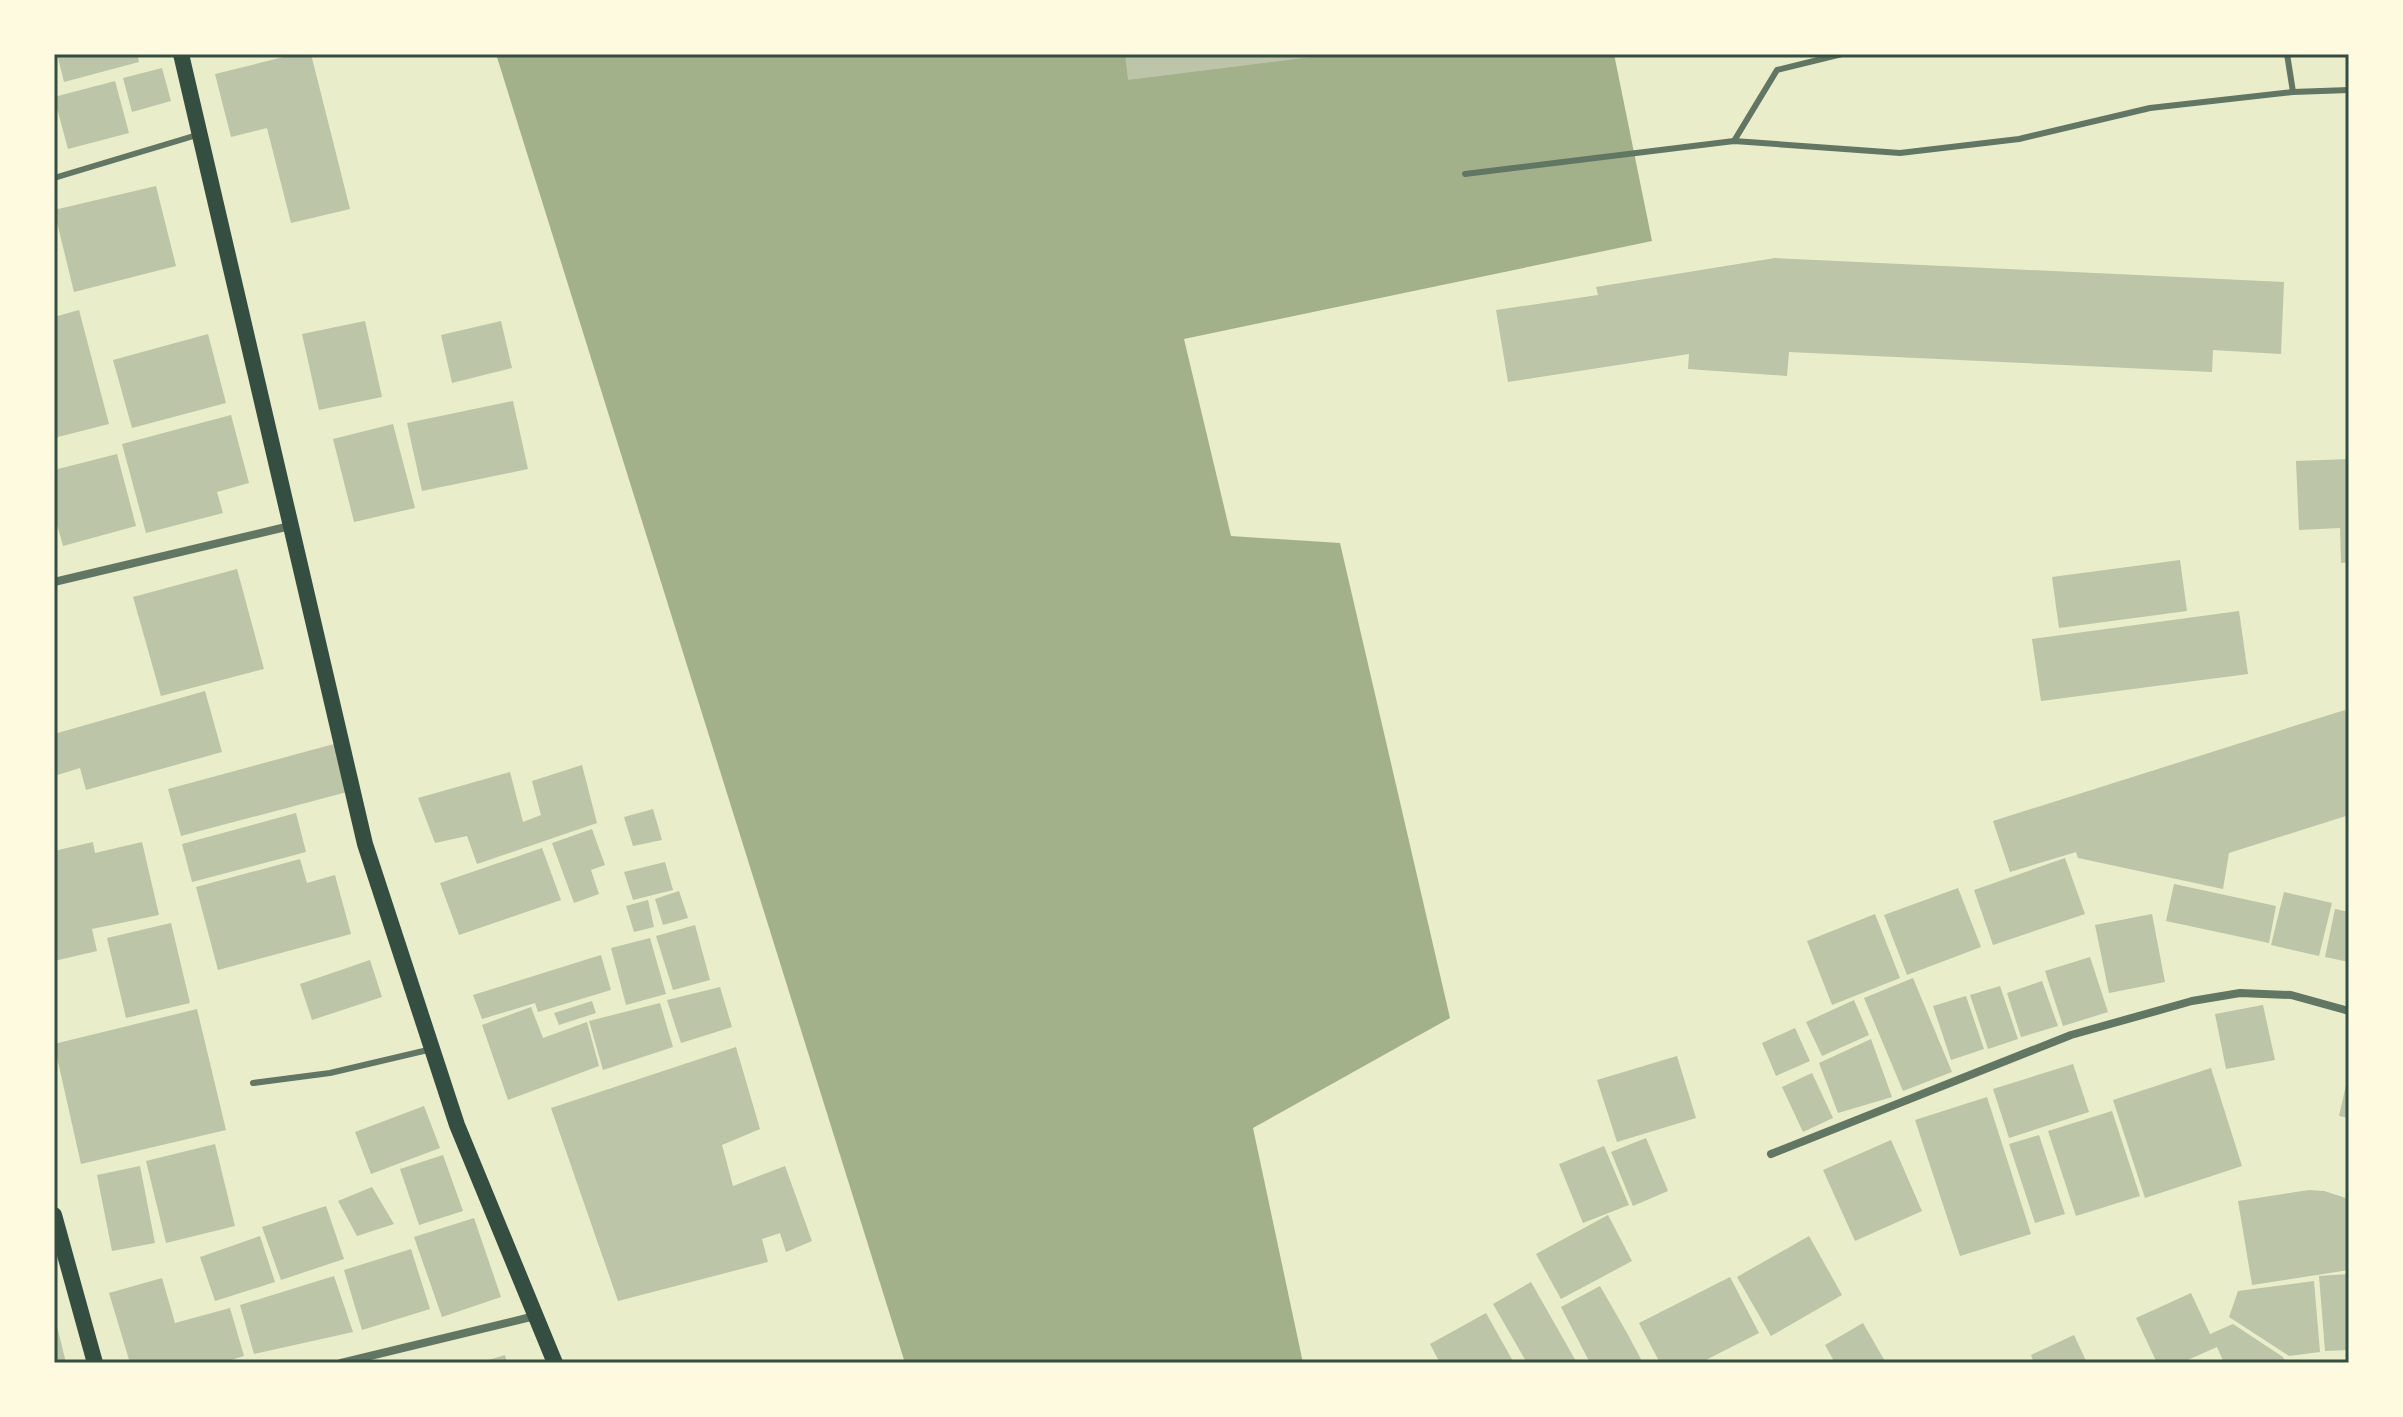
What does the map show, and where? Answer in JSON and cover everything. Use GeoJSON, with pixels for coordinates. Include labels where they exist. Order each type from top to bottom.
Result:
{"type":"FeatureCollection","features":[{"type":"Feature","properties":{"kind":"main road"},"geometry":{"type":"LineString","coordinates":[[181,54],[365,844],[457,1125],[555,1363]]}},
{"type":"Feature","properties":{"kind":"main road"},"geometry":{"type":"LineString","coordinates":[[54,1215],[95,1363]]}},
{"type":"Feature","properties":{"kind":"street"},"geometry":{"type":"LineString","coordinates":[[54,582],[290,526]]}},
{"type":"Feature","properties":{"kind":"street"},"geometry":{"type":"LineString","coordinates":[[1771,1154],[2071,1035],[2192,1001],[2240,993],[2291,995],[2349,1011]]}},
{"type":"Feature","properties":{"kind":"street"},"geometry":{"type":"LineString","coordinates":[[341,1363],[535,1316]]}},
{"type":"Feature","properties":{"kind":"lane"},"geometry":{"type":"LineString","coordinates":[[1734,141],[1777,70],[1842,54]]}},
{"type":"Feature","properties":{"kind":"lane"},"geometry":{"type":"LineString","coordinates":[[2287,54],[2293,92]]}},
{"type":"Feature","properties":{"kind":"lane"},"geometry":{"type":"LineString","coordinates":[[1465,174],[1734,141],[1900,153],[2019,139],[2150,108],[2293,92],[2349,90]]}},
{"type":"Feature","properties":{"kind":"lane"},"geometry":{"type":"LineString","coordinates":[[54,178],[201,134]]}},
{"type":"Feature","properties":{"kind":"lane"},"geometry":{"type":"LineString","coordinates":[[253,1083],[330,1073],[432,1049]]}},
{"type":"Feature","properties":{"kind":"shaded area"},"geometry":{"type":"Polygon","coordinates":[[[496,54],[1614,54],[1652,241],[1184,339],[1231,536],[1340,543],[1450,1018],[1253,1128],[1303,1363],[905,1363],[496,54]]]}},
{"type":"Feature","properties":{"kind":"building"},"geometry":{"type":"Polygon","coordinates":[[[57,54],[137,54],[139,62],[64,82],[57,54]]]}},
{"type":"Feature","properties":{"kind":"building"},"geometry":{"type":"Polygon","coordinates":[[[296,54],[311,54],[350,209],[291,223],[267,128],[231,137],[215,74],[296,54]]]}},
{"type":"Feature","properties":{"kind":"building"},"geometry":{"type":"Polygon","coordinates":[[[1125,54],[1320,54],[1320,56],[1128,80],[1125,54]]]}},
{"type":"Feature","properties":{"kind":"building"},"geometry":{"type":"Polygon","coordinates":[[[162,68],[171,101],[132,112],[123,78],[162,68]]]}},
{"type":"Feature","properties":{"kind":"building"},"geometry":{"type":"Polygon","coordinates":[[[115,81],[129,133],[68,149],[54,97],[115,81]]]}},
{"type":"Feature","properties":{"kind":"building"},"geometry":{"type":"Polygon","coordinates":[[[156,186],[176,266],[74,292],[54,210],[156,186]]]}},
{"type":"Feature","properties":{"kind":"building"},"geometry":{"type":"Polygon","coordinates":[[[1775,258],[2284,282],[2281,354],[2213,350],[2212,372],[1789,352],[1787,376],[1688,369],[1689,354],[1508,382],[1496,310],[1598,295],[1596,287],[1775,258]]]}},
{"type":"Feature","properties":{"kind":"building"},"geometry":{"type":"Polygon","coordinates":[[[79,310],[109,424],[54,438],[54,317],[79,310]]]}},
{"type":"Feature","properties":{"kind":"building"},"geometry":{"type":"Polygon","coordinates":[[[365,321],[382,397],[319,410],[302,334],[365,321]]]}},
{"type":"Feature","properties":{"kind":"building"},"geometry":{"type":"Polygon","coordinates":[[[501,321],[512,368],[452,383],[441,335],[501,321]]]}},
{"type":"Feature","properties":{"kind":"building"},"geometry":{"type":"Polygon","coordinates":[[[208,334],[226,403],[132,428],[113,360],[208,334]]]}},
{"type":"Feature","properties":{"kind":"building"},"geometry":{"type":"Polygon","coordinates":[[[513,401],[528,469],[422,491],[407,423],[513,401]]]}},
{"type":"Feature","properties":{"kind":"building"},"geometry":{"type":"Polygon","coordinates":[[[231,415],[249,483],[217,492],[223,513],[146,533],[122,444],[231,415]]]}},
{"type":"Feature","properties":{"kind":"building"},"geometry":{"type":"Polygon","coordinates":[[[393,424],[415,508],[354,522],[333,439],[393,424]]]}},
{"type":"Feature","properties":{"kind":"building"},"geometry":{"type":"Polygon","coordinates":[[[117,454],[136,526],[63,546],[54,514],[54,470],[117,454]]]}},
{"type":"Feature","properties":{"kind":"building"},"geometry":{"type":"Polygon","coordinates":[[[2349,459],[2349,562],[2341,563],[2340,528],[2299,530],[2296,461],[2349,459]]]}},
{"type":"Feature","properties":{"kind":"building"},"geometry":{"type":"Polygon","coordinates":[[[2180,560],[2187,611],[2059,628],[2052,577],[2180,560]]]}},
{"type":"Feature","properties":{"kind":"building"},"geometry":{"type":"Polygon","coordinates":[[[237,569],[264,669],[161,696],[133,597],[237,569]]]}},
{"type":"Feature","properties":{"kind":"building"},"geometry":{"type":"Polygon","coordinates":[[[2239,611],[2248,674],[2041,701],[2032,639],[2239,611]]]}},
{"type":"Feature","properties":{"kind":"building"},"geometry":{"type":"Polygon","coordinates":[[[205,691],[222,752],[86,790],[80,768],[54,776],[54,734],[205,691]]]}},
{"type":"Feature","properties":{"kind":"building"},"geometry":{"type":"Polygon","coordinates":[[[2345,710],[2349,723],[2349,815],[2229,853],[2223,889],[2078,858],[2076,852],[2010,872],[1993,821],[2345,710]]]}},
{"type":"Feature","properties":{"kind":"building"},"geometry":{"type":"Polygon","coordinates":[[[334,744],[347,792],[181,836],[168,789],[334,744]]]}},
{"type":"Feature","properties":{"kind":"building"},"geometry":{"type":"Polygon","coordinates":[[[582,765],[597,823],[477,864],[467,836],[435,843],[418,798],[510,772],[523,822],[541,815],[532,781],[582,765]]]}},
{"type":"Feature","properties":{"kind":"building"},"geometry":{"type":"Polygon","coordinates":[[[653,809],[662,840],[633,846],[624,817],[653,809]]]}},
{"type":"Feature","properties":{"kind":"building"},"geometry":{"type":"Polygon","coordinates":[[[296,813],[306,852],[192,882],[182,844],[296,813]]]}},
{"type":"Feature","properties":{"kind":"building"},"geometry":{"type":"Polygon","coordinates":[[[592,829],[605,865],[591,870],[599,894],[574,903],[552,843],[592,829]]]}},
{"type":"Feature","properties":{"kind":"building"},"geometry":{"type":"Polygon","coordinates":[[[93,842],[95,853],[142,842],[159,915],[92,929],[97,951],[54,961],[54,851],[93,842]]]}},
{"type":"Feature","properties":{"kind":"building"},"geometry":{"type":"Polygon","coordinates":[[[542,848],[561,900],[459,935],[440,883],[542,848]]]}},
{"type":"Feature","properties":{"kind":"building"},"geometry":{"type":"Polygon","coordinates":[[[2065,858],[2085,914],[1993,945],[1974,890],[2065,858]]]}},
{"type":"Feature","properties":{"kind":"building"},"geometry":{"type":"Polygon","coordinates":[[[300,859],[307,883],[335,875],[351,934],[218,970],[196,887],[300,859]]]}},
{"type":"Feature","properties":{"kind":"building"},"geometry":{"type":"Polygon","coordinates":[[[665,862],[673,890],[633,900],[624,872],[665,862]]]}},
{"type":"Feature","properties":{"kind":"building"},"geometry":{"type":"Polygon","coordinates":[[[2174,884],[2276,906],[2269,943],[2166,921],[2174,884]]]}},
{"type":"Feature","properties":{"kind":"building"},"geometry":{"type":"Polygon","coordinates":[[[1958,888],[1981,947],[1907,975],[1884,915],[1958,888]]]}},
{"type":"Feature","properties":{"kind":"building"},"geometry":{"type":"Polygon","coordinates":[[[679,891],[688,918],[663,925],[655,899],[679,891]]]}},
{"type":"Feature","properties":{"kind":"building"},"geometry":{"type":"Polygon","coordinates":[[[2284,892],[2332,903],[2319,956],[2271,945],[2284,892]]]}},
{"type":"Feature","properties":{"kind":"building"},"geometry":{"type":"Polygon","coordinates":[[[648,900],[654,927],[634,932],[626,906],[648,900]]]}},
{"type":"Feature","properties":{"kind":"building"},"geometry":{"type":"Polygon","coordinates":[[[2335,909],[2349,912],[2349,962],[2325,957],[2335,909]]]}},
{"type":"Feature","properties":{"kind":"building"},"geometry":{"type":"Polygon","coordinates":[[[1875,914],[1900,978],[1832,1005],[1807,941],[1875,914]]]}},
{"type":"Feature","properties":{"kind":"building"},"geometry":{"type":"Polygon","coordinates":[[[2152,914],[2165,982],[2109,993],[2095,925],[2152,914]]]}},
{"type":"Feature","properties":{"kind":"building"},"geometry":{"type":"Polygon","coordinates":[[[171,923],[190,1003],[126,1018],[107,938],[171,923]]]}},
{"type":"Feature","properties":{"kind":"building"},"geometry":{"type":"Polygon","coordinates":[[[695,925],[710,980],[673,990],[656,936],[695,925]]]}},
{"type":"Feature","properties":{"kind":"building"},"geometry":{"type":"Polygon","coordinates":[[[650,938],[666,994],[626,1005],[611,948],[650,938]]]}},
{"type":"Feature","properties":{"kind":"building"},"geometry":{"type":"Polygon","coordinates":[[[601,955],[611,990],[538,1012],[535,1003],[482,1019],[473,995],[601,955]]]}},
{"type":"Feature","properties":{"kind":"building"},"geometry":{"type":"Polygon","coordinates":[[[2090,957],[2108,1012],[2063,1026],[2045,971],[2090,957]]]}},
{"type":"Feature","properties":{"kind":"building"},"geometry":{"type":"Polygon","coordinates":[[[370,960],[382,997],[312,1020],[300,984],[370,960]]]}},
{"type":"Feature","properties":{"kind":"building"},"geometry":{"type":"Polygon","coordinates":[[[1913,978],[1952,1072],[1903,1091],[1864,998],[1913,978]]]}},
{"type":"Feature","properties":{"kind":"building"},"geometry":{"type":"Polygon","coordinates":[[[2042,981],[2058,1026],[2021,1037],[2007,993],[2042,981]]]}},
{"type":"Feature","properties":{"kind":"building"},"geometry":{"type":"Polygon","coordinates":[[[2000,986],[2018,1039],[1988,1049],[1970,995],[2000,986]]]}},
{"type":"Feature","properties":{"kind":"building"},"geometry":{"type":"Polygon","coordinates":[[[720,987],[732,1027],[681,1043],[667,1000],[720,987]]]}},
{"type":"Feature","properties":{"kind":"building"},"geometry":{"type":"Polygon","coordinates":[[[1966,996],[1984,1049],[1951,1060],[1933,1006],[1966,996]]]}},
{"type":"Feature","properties":{"kind":"building"},"geometry":{"type":"Polygon","coordinates":[[[1854,1000],[1869,1035],[1822,1056],[1806,1022],[1854,1000]]]}},
{"type":"Feature","properties":{"kind":"building"},"geometry":{"type":"Polygon","coordinates":[[[592,1001],[596,1013],[559,1025],[554,1013],[592,1001]]]}},
{"type":"Feature","properties":{"kind":"building"},"geometry":{"type":"Polygon","coordinates":[[[660,1003],[673,1047],[603,1070],[589,1021],[660,1003]]]}},
{"type":"Feature","properties":{"kind":"building"},"geometry":{"type":"Polygon","coordinates":[[[2263,1005],[2275,1060],[2226,1069],[2215,1014],[2263,1005]]]}},
{"type":"Feature","properties":{"kind":"building"},"geometry":{"type":"Polygon","coordinates":[[[531,1007],[543,1038],[587,1022],[599,1066],[508,1100],[482,1025],[531,1007]]]}},
{"type":"Feature","properties":{"kind":"building"},"geometry":{"type":"Polygon","coordinates":[[[197,1009],[226,1130],[81,1164],[54,1044],[197,1009]]]}},
{"type":"Feature","properties":{"kind":"building"},"geometry":{"type":"Polygon","coordinates":[[[1795,1028],[1810,1061],[1776,1076],[1762,1043],[1795,1028]]]}},
{"type":"Feature","properties":{"kind":"building"},"geometry":{"type":"Polygon","coordinates":[[[1871,1039],[1892,1097],[1838,1113],[1819,1063],[1871,1039]]]}},
{"type":"Feature","properties":{"kind":"building"},"geometry":{"type":"Polygon","coordinates":[[[736,1047],[760,1129],[722,1145],[733,1186],[785,1166],[812,1241],[786,1252],[780,1233],[762,1239],[768,1262],[618,1301],[551,1108],[736,1047]]]}},
{"type":"Feature","properties":{"kind":"building"},"geometry":{"type":"Polygon","coordinates":[[[1677,1056],[1696,1118],[1617,1142],[1597,1080],[1677,1056]]]}},
{"type":"Feature","properties":{"kind":"building"},"geometry":{"type":"Polygon","coordinates":[[[2073,1064],[2089,1112],[2009,1138],[1993,1089],[2073,1064]]]}},
{"type":"Feature","properties":{"kind":"building"},"geometry":{"type":"Polygon","coordinates":[[[2211,1068],[2242,1166],[2145,1198],[2113,1100],[2211,1068]]]}},
{"type":"Feature","properties":{"kind":"building"},"geometry":{"type":"Polygon","coordinates":[[[1812,1073],[1833,1118],[1803,1132],[1782,1087],[1812,1073]]]}},
{"type":"Feature","properties":{"kind":"building"},"geometry":{"type":"Polygon","coordinates":[[[2349,1076],[2349,1118],[2339,1116],[2349,1076]]]}},
{"type":"Feature","properties":{"kind":"building"},"geometry":{"type":"Polygon","coordinates":[[[1987,1097],[2031,1234],[1960,1256],[1915,1120],[1987,1097]]]}},
{"type":"Feature","properties":{"kind":"building"},"geometry":{"type":"Polygon","coordinates":[[[424,1106],[440,1148],[371,1174],[355,1132],[424,1106]]]}},
{"type":"Feature","properties":{"kind":"building"},"geometry":{"type":"Polygon","coordinates":[[[2112,1111],[2140,1196],[2076,1216],[2048,1131],[2112,1111]]]}},
{"type":"Feature","properties":{"kind":"building"},"geometry":{"type":"Polygon","coordinates":[[[2039,1135],[2065,1214],[2035,1223],[2009,1144],[2039,1135]]]}},
{"type":"Feature","properties":{"kind":"building"},"geometry":{"type":"Polygon","coordinates":[[[1646,1138],[1668,1191],[1633,1206],[1611,1152],[1646,1138]]]}},
{"type":"Feature","properties":{"kind":"building"},"geometry":{"type":"Polygon","coordinates":[[[1891,1140],[1922,1211],[1855,1241],[1823,1170],[1891,1140]]]}},
{"type":"Feature","properties":{"kind":"building"},"geometry":{"type":"Polygon","coordinates":[[[215,1144],[235,1226],[166,1243],[146,1161],[215,1144]]]}},
{"type":"Feature","properties":{"kind":"building"},"geometry":{"type":"Polygon","coordinates":[[[1604,1146],[1629,1205],[1583,1223],[1559,1164],[1604,1146]]]}},
{"type":"Feature","properties":{"kind":"building"},"geometry":{"type":"Polygon","coordinates":[[[443,1155],[463,1211],[419,1225],[400,1169],[443,1155]]]}},
{"type":"Feature","properties":{"kind":"building"},"geometry":{"type":"Polygon","coordinates":[[[140,1166],[155,1243],[112,1251],[97,1175],[140,1166]]]}},
{"type":"Feature","properties":{"kind":"building"},"geometry":{"type":"Polygon","coordinates":[[[372,1187],[394,1224],[357,1236],[338,1201],[372,1187]]]}},
{"type":"Feature","properties":{"kind":"building"},"geometry":{"type":"Polygon","coordinates":[[[2309,1190],[2349,1199],[2349,1270],[2252,1285],[2238,1201],[2309,1190]]]}},
{"type":"Feature","properties":{"kind":"building"},"geometry":{"type":"Polygon","coordinates":[[[326,1206],[344,1259],[281,1280],[262,1227],[326,1206]]]}},
{"type":"Feature","properties":{"kind":"building"},"geometry":{"type":"Polygon","coordinates":[[[1608,1215],[1632,1261],[1561,1299],[1536,1254],[1608,1215]]]}},
{"type":"Feature","properties":{"kind":"building"},"geometry":{"type":"Polygon","coordinates":[[[474,1218],[501,1297],[442,1317],[414,1237],[474,1218]]]}},
{"type":"Feature","properties":{"kind":"building"},"geometry":{"type":"Polygon","coordinates":[[[260,1236],[275,1282],[215,1301],[200,1257],[260,1236]]]}},
{"type":"Feature","properties":{"kind":"building"},"geometry":{"type":"Polygon","coordinates":[[[1809,1236],[1842,1295],[1771,1336],[1737,1277],[1809,1236]]]}},
{"type":"Feature","properties":{"kind":"building"},"geometry":{"type":"Polygon","coordinates":[[[411,1249],[430,1309],[362,1330],[344,1270],[411,1249]]]}},
{"type":"Feature","properties":{"kind":"building"},"geometry":{"type":"Polygon","coordinates":[[[2349,1274],[2349,1350],[2325,1351],[2319,1276],[2349,1274]]]}},
{"type":"Feature","properties":{"kind":"building"},"geometry":{"type":"Polygon","coordinates":[[[334,1276],[353,1332],[254,1354],[240,1305],[334,1276]]]}},
{"type":"Feature","properties":{"kind":"building"},"geometry":{"type":"Polygon","coordinates":[[[1730,1277],[1759,1333],[1700,1363],[1660,1363],[1639,1323],[1730,1277]]]}},
{"type":"Feature","properties":{"kind":"building"},"geometry":{"type":"Polygon","coordinates":[[[162,1278],[175,1323],[230,1308],[244,1356],[221,1363],[130,1363],[109,1293],[162,1278]]]}},
{"type":"Feature","properties":{"kind":"building"},"geometry":{"type":"Polygon","coordinates":[[[2314,1281],[2320,1352],[2289,1356],[2229,1317],[2238,1291],[2314,1281]]]}},
{"type":"Feature","properties":{"kind":"building"},"geometry":{"type":"Polygon","coordinates":[[[1531,1282],[1577,1363],[1527,1363],[1493,1304],[1531,1282]]]}},
{"type":"Feature","properties":{"kind":"building"},"geometry":{"type":"Polygon","coordinates":[[[1600,1286],[1643,1363],[1590,1363],[1561,1307],[1600,1286]]]}},
{"type":"Feature","properties":{"kind":"building"},"geometry":{"type":"Polygon","coordinates":[[[2191,1293],[2210,1334],[2233,1324],[2283,1357],[2286,1363],[2224,1363],[2217,1347],[2181,1363],[2157,1363],[2136,1318],[2191,1293]]]}},
{"type":"Feature","properties":{"kind":"building"},"geometry":{"type":"Polygon","coordinates":[[[1486,1313],[1514,1363],[1440,1363],[1430,1344],[1486,1313]]]}},
{"type":"Feature","properties":{"kind":"building"},"geometry":{"type":"Polygon","coordinates":[[[55,1318],[66,1363],[54,1363],[55,1318]]]}},
{"type":"Feature","properties":{"kind":"building"},"geometry":{"type":"Polygon","coordinates":[[[1863,1323],[1886,1363],[1835,1363],[1825,1345],[1863,1323]]]}},
{"type":"Feature","properties":{"kind":"building"},"geometry":{"type":"Polygon","coordinates":[[[2074,1335],[2087,1363],[2034,1363],[2031,1355],[2074,1335]]]}},
{"type":"Feature","properties":{"kind":"building"},"geometry":{"type":"Polygon","coordinates":[[[505,1355],[507,1363],[482,1363],[482,1362],[505,1355]]]}}]}
